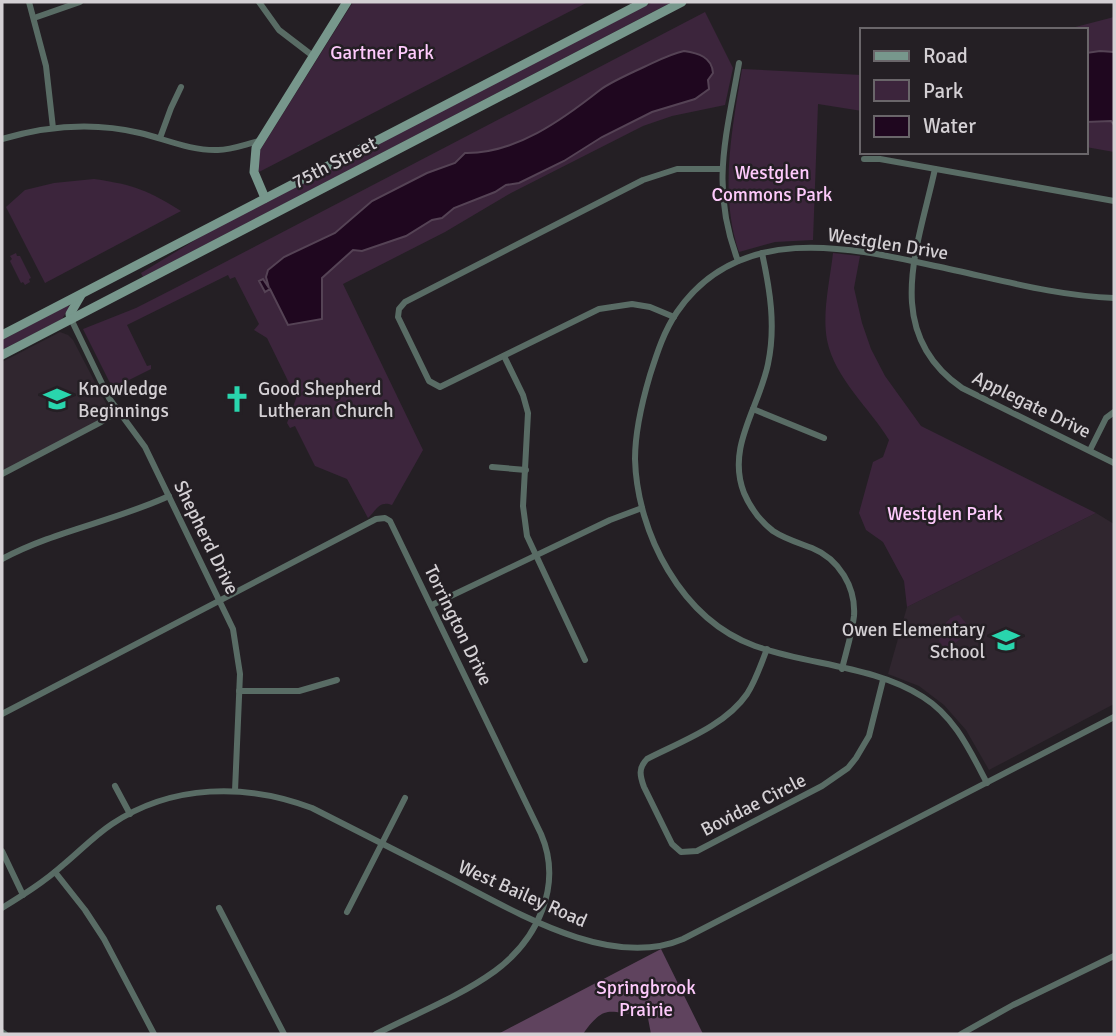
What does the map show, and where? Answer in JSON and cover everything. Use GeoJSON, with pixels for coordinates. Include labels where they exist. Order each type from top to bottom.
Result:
{"type":"FeatureCollection","features":[{"type":"Feature","properties":{"kind":"main road"},"geometry":{"type":"LineString","coordinates":[[265,198],[253,167],[254,155],[260,141],[347,2]]}},
{"type":"Feature","properties":{"kind":"main road","name":"75th Street"},"geometry":{"type":"LineString","coordinates":[[2,335],[644,2]]}},
{"type":"Feature","properties":{"kind":"main road","name":"75th Street"},"geometry":{"type":"LineString","coordinates":[[2,355],[682,2]]}},
{"type":"Feature","properties":{"kind":"main road"},"geometry":{"type":"LineString","coordinates":[[71,319],[70,314],[82,293]]}},
{"type":"Feature","properties":{"kind":"street"},"geometry":{"type":"LineString","coordinates":[[29,2],[46,66],[52,128]]}},
{"type":"Feature","properties":{"kind":"street"},"geometry":{"type":"LineString","coordinates":[[34,18],[80,2]]}},
{"type":"Feature","properties":{"kind":"street"},"geometry":{"type":"LineString","coordinates":[[258,2],[279,30],[313,56]]}},
{"type":"Feature","properties":{"kind":"street"},"geometry":{"type":"LineString","coordinates":[[738,261],[724,216],[722,169],[739,63]]}},
{"type":"Feature","properties":{"kind":"street"},"geometry":{"type":"LineString","coordinates":[[160,138],[181,87]]}},
{"type":"Feature","properties":{"kind":"street"},"geometry":{"type":"LineString","coordinates":[[2,139],[52,128],[85,127],[127,130],[214,150],[260,141]]}},
{"type":"Feature","properties":{"kind":"street"},"geometry":{"type":"LineString","coordinates":[[864,159],[880,159],[1114,201]]}},
{"type":"Feature","properties":{"kind":"street"},"geometry":{"type":"LineString","coordinates":[[674,317],[650,307],[632,304],[608,306],[588,313],[446,385],[433,385],[426,377],[400,321],[399,309],[405,302],[643,180],[677,169],[722,169]]}},
{"type":"Feature","properties":{"kind":"street","name":"Applegate Drive"},"geometry":{"type":"LineString","coordinates":[[935,169],[910,293],[912,318],[924,348],[954,382],[1112,462]]}},
{"type":"Feature","properties":{"kind":"street","name":"Westglen Drive"},"geometry":{"type":"LineString","coordinates":[[987,783],[964,738],[945,715],[909,689],[737,638],[696,607],[664,561],[642,508],[635,456],[639,414],[657,353],[674,317],[700,287],[738,261],[762,253],[790,248],[830,248],[915,261],[1060,293],[1114,298]]}},
{"type":"Feature","properties":{"kind":"street"},"geometry":{"type":"LineString","coordinates":[[762,253],[770,289],[772,327],[768,365],[740,446],[739,470],[744,491],[754,511],[772,530],[828,557],[846,579],[852,592],[854,615],[842,669]]}},
{"type":"Feature","properties":{"kind":"street","name":"Shepherd Drive"},"geometry":{"type":"LineString","coordinates":[[71,319],[118,411],[145,447],[220,601],[236,640],[240,666],[235,791]]}},
{"type":"Feature","properties":{"kind":"street"},"geometry":{"type":"LineString","coordinates":[[504,356],[523,395],[528,413],[524,519],[527,536],[585,660]]}},
{"type":"Feature","properties":{"kind":"street"},"geometry":{"type":"LineString","coordinates":[[753,409],[824,438]]}},
{"type":"Feature","properties":{"kind":"street"},"geometry":{"type":"LineString","coordinates":[[2,474],[118,411]]}},
{"type":"Feature","properties":{"kind":"street"},"geometry":{"type":"LineString","coordinates":[[1090,450],[1106,418],[1114,412]]}},
{"type":"Feature","properties":{"kind":"street"},"geometry":{"type":"LineString","coordinates":[[1112,462],[1114,453]]}},
{"type":"Feature","properties":{"kind":"street"},"geometry":{"type":"LineString","coordinates":[[492,467],[526,470]]}},
{"type":"Feature","properties":{"kind":"street"},"geometry":{"type":"LineString","coordinates":[[2,559],[30,545],[144,508],[169,496]]}},
{"type":"Feature","properties":{"kind":"street"},"geometry":{"type":"LineString","coordinates":[[432,606],[610,520],[642,508]]}},
{"type":"Feature","properties":{"kind":"street","name":"Torrington Drive"},"geometry":{"type":"LineString","coordinates":[[220,601],[381,518],[387,519],[392,523],[544,841],[550,860],[551,877],[547,901],[517,950],[485,977],[376,1034]]}},
{"type":"Feature","properties":{"kind":"street"},"geometry":{"type":"LineString","coordinates":[[2,714],[220,601]]}},
{"type":"Feature","properties":{"kind":"street","name":"Bovidae Circle"},"geometry":{"type":"LineString","coordinates":[[768,649],[747,693],[733,710],[718,721],[647,759],[641,766],[640,774],[644,787],[672,844],[679,852],[697,851],[822,786],[848,768],[869,736],[883,680]]}},
{"type":"Feature","properties":{"kind":"street"},"geometry":{"type":"LineString","coordinates":[[239,691],[299,691],[337,680]]}},
{"type":"Feature","properties":{"kind":"street","name":"West Bailey Road"},"geometry":{"type":"LineString","coordinates":[[2,908],[55,872],[103,831],[130,814],[182,795],[205,791],[255,792],[294,801],[537,921],[576,936],[611,944],[644,946],[675,943],[1114,717]]}},
{"type":"Feature","properties":{"kind":"street"},"geometry":{"type":"LineString","coordinates":[[115,786],[130,814]]}},
{"type":"Feature","properties":{"kind":"street"},"geometry":{"type":"LineString","coordinates":[[347,912],[405,798]]}},
{"type":"Feature","properties":{"kind":"street"},"geometry":{"type":"LineString","coordinates":[[2,851],[23,895]]}},
{"type":"Feature","properties":{"kind":"street"},"geometry":{"type":"LineString","coordinates":[[55,872],[104,939],[154,1034]]}},
{"type":"Feature","properties":{"kind":"street"},"geometry":{"type":"LineString","coordinates":[[219,908],[284,1034]]}},
{"type":"Feature","properties":{"kind":"street"},"geometry":{"type":"LineString","coordinates":[[961,1034],[1013,1005],[1114,956]]}},
{"type":"Feature","properties":{"kind":"shaded area"},"geometry":{"type":"Polygon","coordinates":[[[60,332],[73,340],[112,415],[2,473],[2,362],[60,332]]]}},
{"type":"Feature","properties":{"kind":"shaded area","name":"Owen Elementary School"},"geometry":{"type":"Polygon","coordinates":[[[1096,513],[1114,524],[1114,704],[989,770],[966,730],[944,705],[919,686],[888,674],[907,607],[1096,513]]]}},
{"type":"Feature","properties":{"kind":"green space","name":"Gartner Park"},"geometry":{"type":"Polygon","coordinates":[[[353,2],[588,2],[259,172],[259,152],[353,2]]]}},
{"type":"Feature","properties":{"kind":"green space"},"geometry":{"type":"Polygon","coordinates":[[[653,2],[672,2],[143,277],[141,273],[215,228],[653,2]]]}},
{"type":"Feature","properties":{"kind":"green space"},"geometry":{"type":"Polygon","coordinates":[[[705,12],[733,68],[725,105],[672,116],[643,126],[511,193],[445,232],[343,284],[423,450],[392,505],[381,505],[368,518],[347,479],[315,466],[295,426],[290,428],[287,423],[297,396],[291,392],[267,338],[254,330],[259,324],[235,277],[230,279],[228,275],[127,325],[151,369],[117,386],[111,385],[83,329],[136,308],[705,12]]]}},
{"type":"Feature","properties":{"kind":"green space"},"geometry":{"type":"Polygon","coordinates":[[[1114,17],[1114,152],[1088,147],[1088,28],[1072,28],[1114,17]]]}},
{"type":"Feature","properties":{"kind":"green space","name":"Westglen Commons Park"},"geometry":{"type":"Polygon","coordinates":[[[742,69],[860,75],[860,111],[818,104],[813,240],[775,242],[739,252],[730,207],[731,138],[742,69]]]}},
{"type":"Feature","properties":{"kind":"green space"},"geometry":{"type":"Polygon","coordinates":[[[94,179],[140,189],[181,211],[45,283],[6,207],[25,190],[54,183],[94,179]]]}},
{"type":"Feature","properties":{"kind":"green space"},"geometry":{"type":"Polygon","coordinates":[[[16,253],[31,278],[25,285],[21,283],[10,261],[10,256],[16,253]]]}},
{"type":"Feature","properties":{"kind":"green space","name":"Westglen Park"},"geometry":{"type":"Polygon","coordinates":[[[833,253],[860,256],[854,288],[871,349],[885,376],[921,426],[1096,513],[907,607],[904,581],[883,542],[866,530],[859,513],[873,462],[883,457],[889,440],[845,380],[831,354],[825,319],[833,253]]]}},
{"type":"Feature","properties":{"kind":"green space"},"geometry":{"type":"Polygon","coordinates":[[[68,305],[69,308],[62,319],[2,350],[2,340],[68,305]]]}},
{"type":"Feature","properties":{"kind":"green space"},"geometry":{"type":"Polygon","coordinates":[[[959,615],[966,623],[965,632],[945,649],[939,641],[943,628],[947,621],[959,615]]]}},
{"type":"Feature","properties":{"kind":"green space","name":"Springbrook Prairie"},"geometry":{"type":"Polygon","coordinates":[[[661,949],[703,1034],[651,1034],[647,1013],[611,1012],[599,1016],[583,1034],[498,1034],[661,949]]]}},
{"type":"Feature","properties":{"kind":"water"},"geometry":{"type":"Polygon","coordinates":[[[684,51],[699,55],[710,63],[713,73],[708,80],[709,89],[695,99],[652,112],[519,183],[506,185],[454,208],[442,218],[432,220],[406,236],[362,251],[353,250],[322,278],[322,319],[288,325],[270,289],[265,292],[259,281],[263,279],[269,288],[266,277],[268,270],[284,257],[335,233],[372,201],[427,173],[455,163],[465,153],[502,148],[537,133],[609,84],[684,51]]]}},
{"type":"Feature","properties":{"kind":"water"},"geometry":{"type":"Polygon","coordinates":[[[1114,52],[1114,125],[1111,121],[1088,122],[1088,53],[1114,52]]]}},
{"type":"Feature","properties":{"kind":"place","name":"Knowledge Beginnings"},"geometry":{"type":"Point","coordinates":[57,399]}},
{"type":"Feature","properties":{"kind":"place","name":"Good Shepherd Lutheran Church"},"geometry":{"type":"Point","coordinates":[237,399]}},
{"type":"Feature","properties":{"kind":"place","name":"Owen Elementary School"},"geometry":{"type":"Point","coordinates":[1006,640]}}]}
